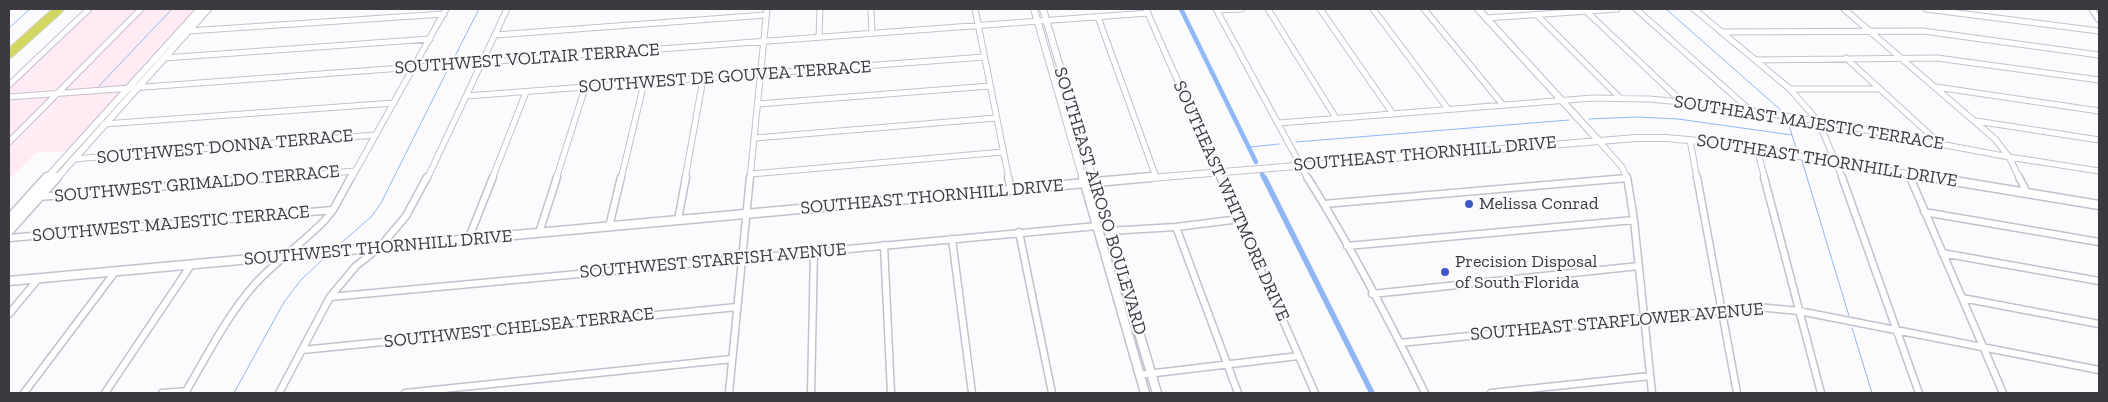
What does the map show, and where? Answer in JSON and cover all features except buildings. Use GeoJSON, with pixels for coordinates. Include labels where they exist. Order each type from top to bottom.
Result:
{"type":"FeatureCollection","features":[{"type":"Feature","properties":{"kind":"highway"},"geometry":{"type":"LineString","coordinates":[[9,45],[50,9]]}},
{"type":"Feature","properties":{"kind":"highway"},"geometry":{"type":"LineString","coordinates":[[9,54],[59,9]]}},
{"type":"Feature","properties":{"kind":"main road"},"geometry":{"type":"LineString","coordinates":[[9,229],[208,9]]}},
{"type":"Feature","properties":{"kind":"main road","name":"SOUTHEAST AIROSO BOULEVARD"},"geometry":{"type":"LineString","coordinates":[[1034,9],[1145,393]]}},
{"type":"Feature","properties":{"kind":"main road","name":"SOUTHEAST AIROSO BOULEVARD"},"geometry":{"type":"LineString","coordinates":[[1043,9],[1157,393]]}},
{"type":"Feature","properties":{"kind":"main road"},"geometry":{"type":"LineString","coordinates":[[1478,9],[1598,140]]}},
{"type":"Feature","properties":{"kind":"main road"},"geometry":{"type":"LineString","coordinates":[[188,31],[186,27],[199,13],[199,10]]}},
{"type":"Feature","properties":{"kind":"main road"},"geometry":{"type":"LineString","coordinates":[[9,219],[199,10]]}},
{"type":"Feature","properties":{"kind":"main road"},"geometry":{"type":"LineString","coordinates":[[166,56],[167,51],[182,35],[177,34]]}},
{"type":"Feature","properties":{"kind":"main road","name":"SOUTHEAST THORNHILL DRIVE"},"geometry":{"type":"LineString","coordinates":[[747,214],[1156,177],[1636,138],[1690,140],[1757,149],[2099,205]]}},
{"type":"Feature","properties":{"kind":"main road"},"geometry":{"type":"LineString","coordinates":[[39,197],[36,195],[37,192],[54,173],[53,170]]}},
{"type":"Feature","properties":{"kind":"main road"},"geometry":{"type":"LineString","coordinates":[[9,229],[24,210],[24,208],[19,208]]}},
{"type":"Feature","properties":{"kind":"main road","name":"SOUTHWEST THORNHILL DRIVE"},"geometry":{"type":"LineString","coordinates":[[9,281],[747,214]]}},
{"type":"Feature","properties":{"kind":"street"},"geometry":{"type":"LineString","coordinates":[[9,85],[89,9]]}},
{"type":"Feature","properties":{"kind":"street"},"geometry":{"type":"LineString","coordinates":[[9,142],[141,9]]}},
{"type":"Feature","properties":{"kind":"street"},"geometry":{"type":"LineString","coordinates":[[279,393],[330,297],[356,266],[380,247],[406,216],[417,199],[507,9],[513,9]]}},
{"type":"Feature","properties":{"kind":"street"},"geometry":{"type":"LineString","coordinates":[[819,37],[820,9]]}},
{"type":"Feature","properties":{"kind":"street"},"geometry":{"type":"LineString","coordinates":[[871,9],[872,33]]}},
{"type":"Feature","properties":{"kind":"street"},"geometry":{"type":"LineString","coordinates":[[975,9],[1011,190]]}},
{"type":"Feature","properties":{"kind":"street"},"geometry":{"type":"LineString","coordinates":[[1242,9],[1217,10],[1279,123],[1299,165],[1324,204],[1400,343],[1425,393]]}},
{"type":"Feature","properties":{"kind":"street"},"geometry":{"type":"LineString","coordinates":[[1268,9],[1336,118]]}},
{"type":"Feature","properties":{"kind":"street"},"geometry":{"type":"LineString","coordinates":[[1320,9],[1392,114]]}},
{"type":"Feature","properties":{"kind":"street"},"geometry":{"type":"LineString","coordinates":[[1372,9],[1448,109]]}},
{"type":"Feature","properties":{"kind":"street"},"geometry":{"type":"LineString","coordinates":[[1424,9],[1503,105]]}},
{"type":"Feature","properties":{"kind":"street"},"geometry":{"type":"LineString","coordinates":[[1486,18],[1617,9]]}},
{"type":"Feature","properties":{"kind":"street"},"geometry":{"type":"LineString","coordinates":[[1636,9],[1751,110]]}},
{"type":"Feature","properties":{"kind":"street"},"geometry":{"type":"LineString","coordinates":[[1694,9],[1790,89],[1818,121],[1837,162],[1919,393]]}},
{"type":"Feature","properties":{"kind":"street"},"geometry":{"type":"LineString","coordinates":[[1844,9],[1995,139],[2009,157],[2028,193]]}},
{"type":"Feature","properties":{"kind":"street"},"geometry":{"type":"LineString","coordinates":[[1926,9],[2099,31]]}},
{"type":"Feature","properties":{"kind":"street"},"geometry":{"type":"LineString","coordinates":[[2092,9],[2099,10]]}},
{"type":"Feature","properties":{"kind":"street"},"geometry":{"type":"LineString","coordinates":[[2092,9],[2099,20]]}},
{"type":"Feature","properties":{"kind":"street"},"geometry":{"type":"LineString","coordinates":[[188,31],[445,11]]}},
{"type":"Feature","properties":{"kind":"street"},"geometry":{"type":"LineString","coordinates":[[162,393],[186,392],[235,309],[256,282],[311,234],[333,210],[445,11]]}},
{"type":"Feature","properties":{"kind":"street","name":"SOUTHWEST VOLTAIR TERRACE"},"geometry":{"type":"LineString","coordinates":[[9,96],[764,42],[1098,17],[1147,11]]}},
{"type":"Feature","properties":{"kind":"street","name":"SOUTHEAST WHITMORE DRIVE"},"geometry":{"type":"LineString","coordinates":[[1147,11],[1315,393]]}},
{"type":"Feature","properties":{"kind":"street"},"geometry":{"type":"LineString","coordinates":[[1586,11],[1681,101]]}},
{"type":"Feature","properties":{"kind":"street"},"geometry":{"type":"LineString","coordinates":[[495,35],[766,12],[729,393]]}},
{"type":"Feature","properties":{"kind":"street"},"geometry":{"type":"LineString","coordinates":[[1537,15],[1620,98]]}},
{"type":"Feature","properties":{"kind":"street"},"geometry":{"type":"LineString","coordinates":[[1098,17],[1156,177]]}},
{"type":"Feature","properties":{"kind":"street"},"geometry":{"type":"LineString","coordinates":[[1721,32],[1869,30],[1943,34],[2099,55]]}},
{"type":"Feature","properties":{"kind":"street"},"geometry":{"type":"LineString","coordinates":[[166,56],[430,39]]}},
{"type":"Feature","properties":{"kind":"street","name":"SOUTHWEST DE GOUVEA TERRACE"},"geometry":{"type":"LineString","coordinates":[[466,96],[984,57]]}},
{"type":"Feature","properties":{"kind":"street"},"geometry":{"type":"LineString","coordinates":[[1756,60],[1901,57],[1957,60],[2099,80]]}},
{"type":"Feature","properties":{"kind":"street"},"geometry":{"type":"LineString","coordinates":[[1846,58],[1940,144]]}},
{"type":"Feature","properties":{"kind":"street"},"geometry":{"type":"LineString","coordinates":[[678,220],[703,79]]}},
{"type":"Feature","properties":{"kind":"street"},"geometry":{"type":"LineString","coordinates":[[609,227],[644,83]]}},
{"type":"Feature","properties":{"kind":"street"},"geometry":{"type":"LineString","coordinates":[[758,104],[990,86]]}},
{"type":"Feature","properties":{"kind":"street"},"geometry":{"type":"LineString","coordinates":[[1936,87],[2099,111]]}},
{"type":"Feature","properties":{"kind":"street"},"geometry":{"type":"LineString","coordinates":[[539,233],[585,88]]}},
{"type":"Feature","properties":{"kind":"street"},"geometry":{"type":"LineString","coordinates":[[1790,89],[1879,89]]}},
{"type":"Feature","properties":{"kind":"street"},"geometry":{"type":"LineString","coordinates":[[468,240],[526,92]]}},
{"type":"Feature","properties":{"kind":"street","name":"SOUTHEAST MAJESTIC TERRACE"},"geometry":{"type":"LineString","coordinates":[[1279,123],[1562,100],[1620,98],[1681,101],[1818,121],[2009,157],[2099,171]]}},
{"type":"Feature","properties":{"kind":"street"},"geometry":{"type":"LineString","coordinates":[[104,124],[394,103]]}},
{"type":"Feature","properties":{"kind":"street"},"geometry":{"type":"LineString","coordinates":[[755,138],[996,118]]}},
{"type":"Feature","properties":{"kind":"street"},"geometry":{"type":"LineString","coordinates":[[1976,121],[2099,140]]}},
{"type":"Feature","properties":{"kind":"street","name":"SOUTHWEST DONNA TERRACE"},"geometry":{"type":"LineString","coordinates":[[73,159],[376,135]]}},
{"type":"Feature","properties":{"kind":"street"},"geometry":{"type":"LineString","coordinates":[[1598,140],[1622,167],[1627,178],[1634,220],[1652,393]]}},
{"type":"Feature","properties":{"kind":"street"},"geometry":{"type":"LineString","coordinates":[[1690,140],[1737,393]]}},
{"type":"Feature","properties":{"kind":"street"},"geometry":{"type":"LineString","coordinates":[[1757,149],[1821,393]]}},
{"type":"Feature","properties":{"kind":"street"},"geometry":{"type":"LineString","coordinates":[[751,174],[1003,152]]}},
{"type":"Feature","properties":{"kind":"street","name":"SOUTHWEST GRIMALDO TERRACE"},"geometry":{"type":"LineString","coordinates":[[39,197],[356,171]]}},
{"type":"Feature","properties":{"kind":"street"},"geometry":{"type":"LineString","coordinates":[[1908,173],[2003,393]]}},
{"type":"Feature","properties":{"kind":"street"},"geometry":{"type":"LineString","coordinates":[[1324,204],[1627,178]]}},
{"type":"Feature","properties":{"kind":"street","name":"SOUTHWEST MAJESTIC TERRACE"},"geometry":{"type":"LineString","coordinates":[[9,238],[333,210]]}},
{"type":"Feature","properties":{"kind":"street"},"geometry":{"type":"LineString","coordinates":[[1924,212],[2099,242]]}},
{"type":"Feature","properties":{"kind":"street"},"geometry":{"type":"LineString","coordinates":[[1108,231],[1176,227],[1240,219]]}},
{"type":"Feature","properties":{"kind":"street"},"geometry":{"type":"LineString","coordinates":[[1347,246],[1634,220]]}},
{"type":"Feature","properties":{"kind":"street","name":"SOUTHWEST STARFISH AVENUE"},"geometry":{"type":"LineString","coordinates":[[330,297],[1097,226]]}},
{"type":"Feature","properties":{"kind":"street"},"geometry":{"type":"LineString","coordinates":[[1176,227],[1238,393]]}},
{"type":"Feature","properties":{"kind":"street"},"geometry":{"type":"LineString","coordinates":[[1020,232],[1052,393]]}},
{"type":"Feature","properties":{"kind":"street"},"geometry":{"type":"LineString","coordinates":[[952,238],[972,393]]}},
{"type":"Feature","properties":{"kind":"street"},"geometry":{"type":"LineString","coordinates":[[884,245],[891,393]]}},
{"type":"Feature","properties":{"kind":"street"},"geometry":{"type":"LineString","coordinates":[[811,393],[814,251]]}},
{"type":"Feature","properties":{"kind":"street"},"geometry":{"type":"LineString","coordinates":[[1942,253],[2099,281]]}},
{"type":"Feature","properties":{"kind":"street"},"geometry":{"type":"LineString","coordinates":[[105,393],[191,265]]}},
{"type":"Feature","properties":{"kind":"street"},"geometry":{"type":"LineString","coordinates":[[1372,294],[1639,266]]}},
{"type":"Feature","properties":{"kind":"street"},"geometry":{"type":"LineString","coordinates":[[24,393],[115,272]]}},
{"type":"Feature","properties":{"kind":"street"},"geometry":{"type":"LineString","coordinates":[[9,314],[38,279]]}},
{"type":"Feature","properties":{"kind":"street"},"geometry":{"type":"LineString","coordinates":[[1962,298],[2099,324]]}},
{"type":"Feature","properties":{"kind":"street","name":"SOUTHWEST CHELSEA TERRACE"},"geometry":{"type":"LineString","coordinates":[[302,350],[737,307]]}},
{"type":"Feature","properties":{"kind":"street","name":"SOUTHEAST STARFLOWER AVENUE"},"geometry":{"type":"LineString","coordinates":[[1400,343],[1757,307],[1799,311],[2099,370]]}},
{"type":"Feature","properties":{"kind":"street"},"geometry":{"type":"LineString","coordinates":[[1139,374],[1298,356]]}},
{"type":"Feature","properties":{"kind":"street"},"geometry":{"type":"LineString","coordinates":[[405,393],[732,359]]}},
{"type":"Feature","properties":{"kind":"street"},"geometry":{"type":"LineString","coordinates":[[1491,393],[1650,376]]}},
{"type":"Feature","properties":{"kind":"shaded area"},"geometry":{"type":"Polygon","coordinates":[[[93,9],[139,9],[56,92],[9,95],[9,87],[93,9]]]}},
{"type":"Feature","properties":{"kind":"shaded area"},"geometry":{"type":"Polygon","coordinates":[[[142,9],[198,9],[127,87],[60,92],[142,9]]]}},
{"type":"Feature","properties":{"kind":"shaded area"},"geometry":{"type":"Polygon","coordinates":[[[124,90],[68,151],[36,153],[9,180],[9,144],[58,94],[124,90]]]}},
{"type":"Feature","properties":{"kind":"shaded area"},"geometry":{"type":"Polygon","coordinates":[[[53,95],[9,139],[9,98],[53,95]]]}},
{"type":"Feature","properties":{"kind":"waterway"},"geometry":{"type":"LineString","coordinates":[[9,28],[30,9]]}},
{"type":"Feature","properties":{"kind":"waterway"},"geometry":{"type":"LineString","coordinates":[[99,86],[172,9]]}},
{"type":"Feature","properties":{"kind":"waterway"},"geometry":{"type":"LineString","coordinates":[[453,60],[479,9]]}},
{"type":"Feature","properties":{"kind":"waterway"},"geometry":{"type":"LineString","coordinates":[[1181,9],[1256,162]]}},
{"type":"Feature","properties":{"kind":"waterway"},"geometry":{"type":"LineString","coordinates":[[1666,9],[1783,112]]}},
{"type":"Feature","properties":{"kind":"waterway"},"geometry":{"type":"LineString","coordinates":[[339,245],[372,216],[381,203],[449,67]]}},
{"type":"Feature","properties":{"kind":"waterway"},"geometry":{"type":"LineString","coordinates":[[1589,119],[1637,117],[1678,119],[1792,135]]}},
{"type":"Feature","properties":{"kind":"waterway"},"geometry":{"type":"LineString","coordinates":[[1787,119],[1792,135]]}},
{"type":"Feature","properties":{"kind":"waterway"},"geometry":{"type":"LineString","coordinates":[[1296,142],[1569,120]]}},
{"type":"Feature","properties":{"kind":"waterway"},"geometry":{"type":"LineString","coordinates":[[1792,135],[1797,151]]}},
{"type":"Feature","properties":{"kind":"waterway"},"geometry":{"type":"LineString","coordinates":[[1250,147],[1279,144]]}},
{"type":"Feature","properties":{"kind":"waterway"},"geometry":{"type":"LineString","coordinates":[[1802,161],[1849,316]]}},
{"type":"Feature","properties":{"kind":"waterway"},"geometry":{"type":"LineString","coordinates":[[1262,174],[1264,179]]}},
{"type":"Feature","properties":{"kind":"waterway"},"geometry":{"type":"LineString","coordinates":[[1264,177],[1372,393]]}},
{"type":"Feature","properties":{"kind":"waterway"},"geometry":{"type":"LineString","coordinates":[[234,393],[284,302],[301,280],[324,258]]}},
{"type":"Feature","properties":{"kind":"waterway"},"geometry":{"type":"LineString","coordinates":[[1852,328],[1872,393]]}},
{"type":"Feature","properties":{"kind":"place","name":"Melissa Conrad"},"geometry":{"type":"Point","coordinates":[1469,204]}},
{"type":"Feature","properties":{"kind":"place","name":"Precision Disposal of South Florida"},"geometry":{"type":"Point","coordinates":[1445,272]}}]}
